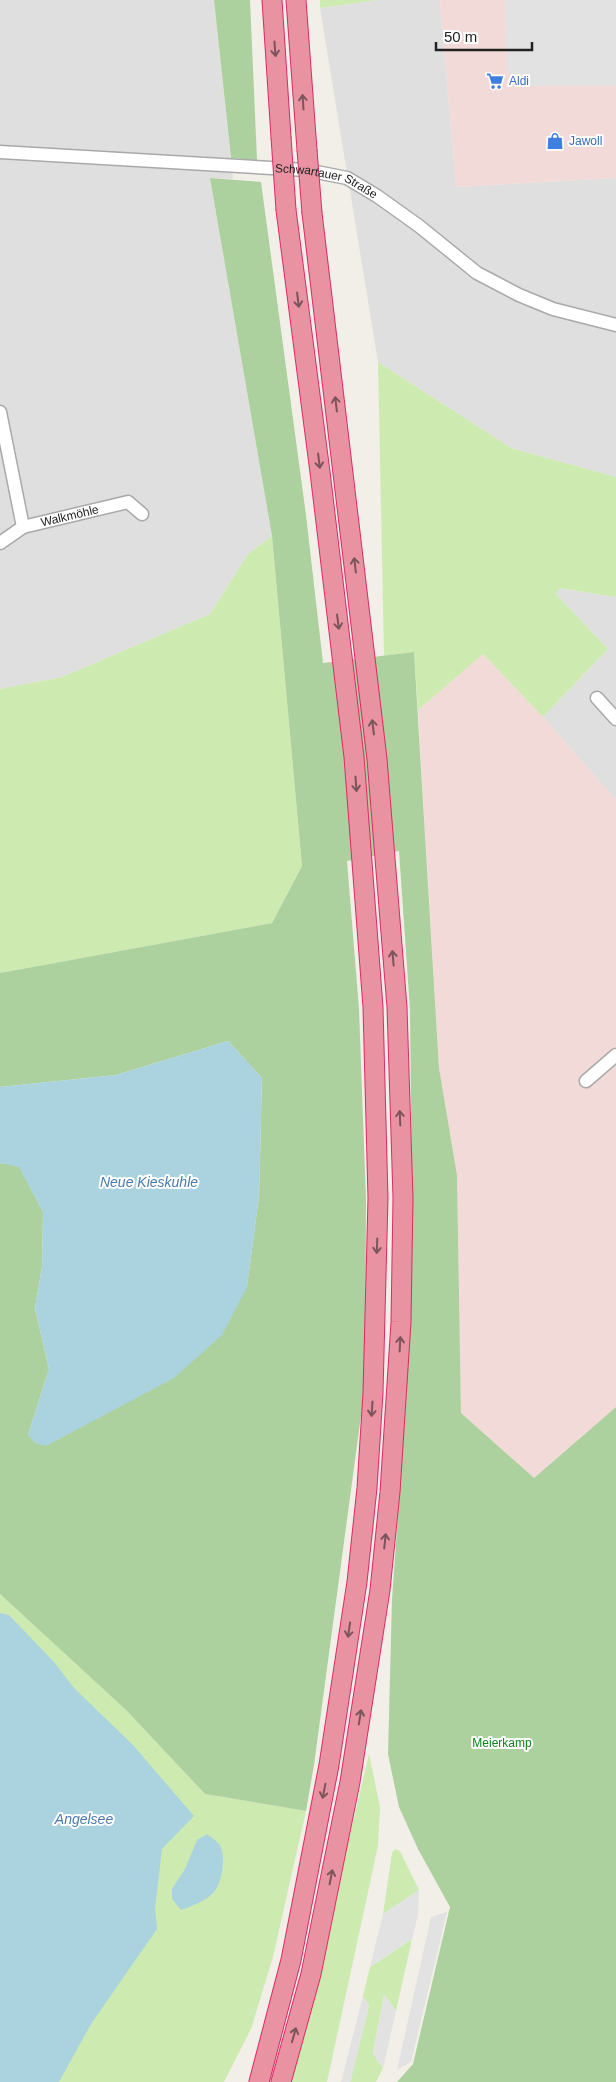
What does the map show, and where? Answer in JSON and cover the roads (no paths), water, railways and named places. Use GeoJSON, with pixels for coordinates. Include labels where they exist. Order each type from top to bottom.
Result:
{"type":"FeatureCollection","features":[{"type":"Feature","properties":{"kind":"highway"},"geometry":{"type":"LineString","coordinates":[[259,2082],[291,1960],[328,1775],[357,1582],[367,1488],[373,1393],[378,1198],[373,1007],[354,757],[286,210],[272,0]]}},
{"type":"Feature","properties":{"kind":"highway"},"geometry":{"type":"LineString","coordinates":[[281,2082],[313,1965],[350,1782],[380,1590],[397,1394],[401,1322],[403,1198],[397,1007],[377,759],[312,213],[296,0]]}},
{"type":"Feature","properties":{"kind":"street","name":"Schwartauer Straße"},"geometry":{"type":"LineString","coordinates":[[0,152],[306,170],[347,178],[377,196],[419,226],[477,273],[519,295],[553,309],[616,325]]}},
{"type":"Feature","properties":{"kind":"street"},"geometry":{"type":"LineString","coordinates":[[0,412],[23,527]]}},
{"type":"Feature","properties":{"kind":"street","name":"Walkmöhle"},"geometry":{"type":"LineString","coordinates":[[0,543],[23,527],[128,502],[142,514]]}},
{"type":"Feature","properties":{"kind":"street"},"geometry":{"type":"LineString","coordinates":[[597,698],[616,719]]}},
{"type":"Feature","properties":{"kind":"street"},"geometry":{"type":"LineString","coordinates":[[586,1081],[616,1055]]}},
{"type":"Feature","properties":{"kind":"water","name":"Neue Kieskuhle"},"geometry":{"type":"Polygon","coordinates":[[[228,1041],[262,1078],[259,1196],[247,1287],[222,1335],[174,1378],[46,1446],[35,1443],[28,1435],[49,1369],[35,1308],[42,1267],[43,1212],[19,1167],[0,1163],[0,1087],[116,1075],[228,1041]]]}},
{"type":"Feature","properties":{"kind":"water","name":"Angelsee"},"geometry":{"type":"Polygon","coordinates":[[[0,1613],[9,1615],[55,1663],[74,1688],[133,1745],[194,1816],[162,1849],[155,1909],[157,1929],[91,2024],[59,2082],[0,2082],[0,1613]]]}},
{"type":"Feature","properties":{"kind":"water"},"geometry":{"type":"Polygon","coordinates":[[[207,1834],[218,1843],[223,1855],[219,1883],[213,1893],[206,1899],[181,1910],[172,1899],[172,1889],[185,1869],[197,1840],[207,1834]]]}},
{"type":"Feature","properties":{"kind":"place","name":"Aldi"},"geometry":{"type":"Point","coordinates":[495,81]}},
{"type":"Feature","properties":{"kind":"place","name":"Jawoll"},"geometry":{"type":"Point","coordinates":[555,141]}},
{"type":"Feature","properties":{"kind":"park label","name":"Meierkamp"},"geometry":{"type":"Point","coordinates":[502,1743]}}]}
